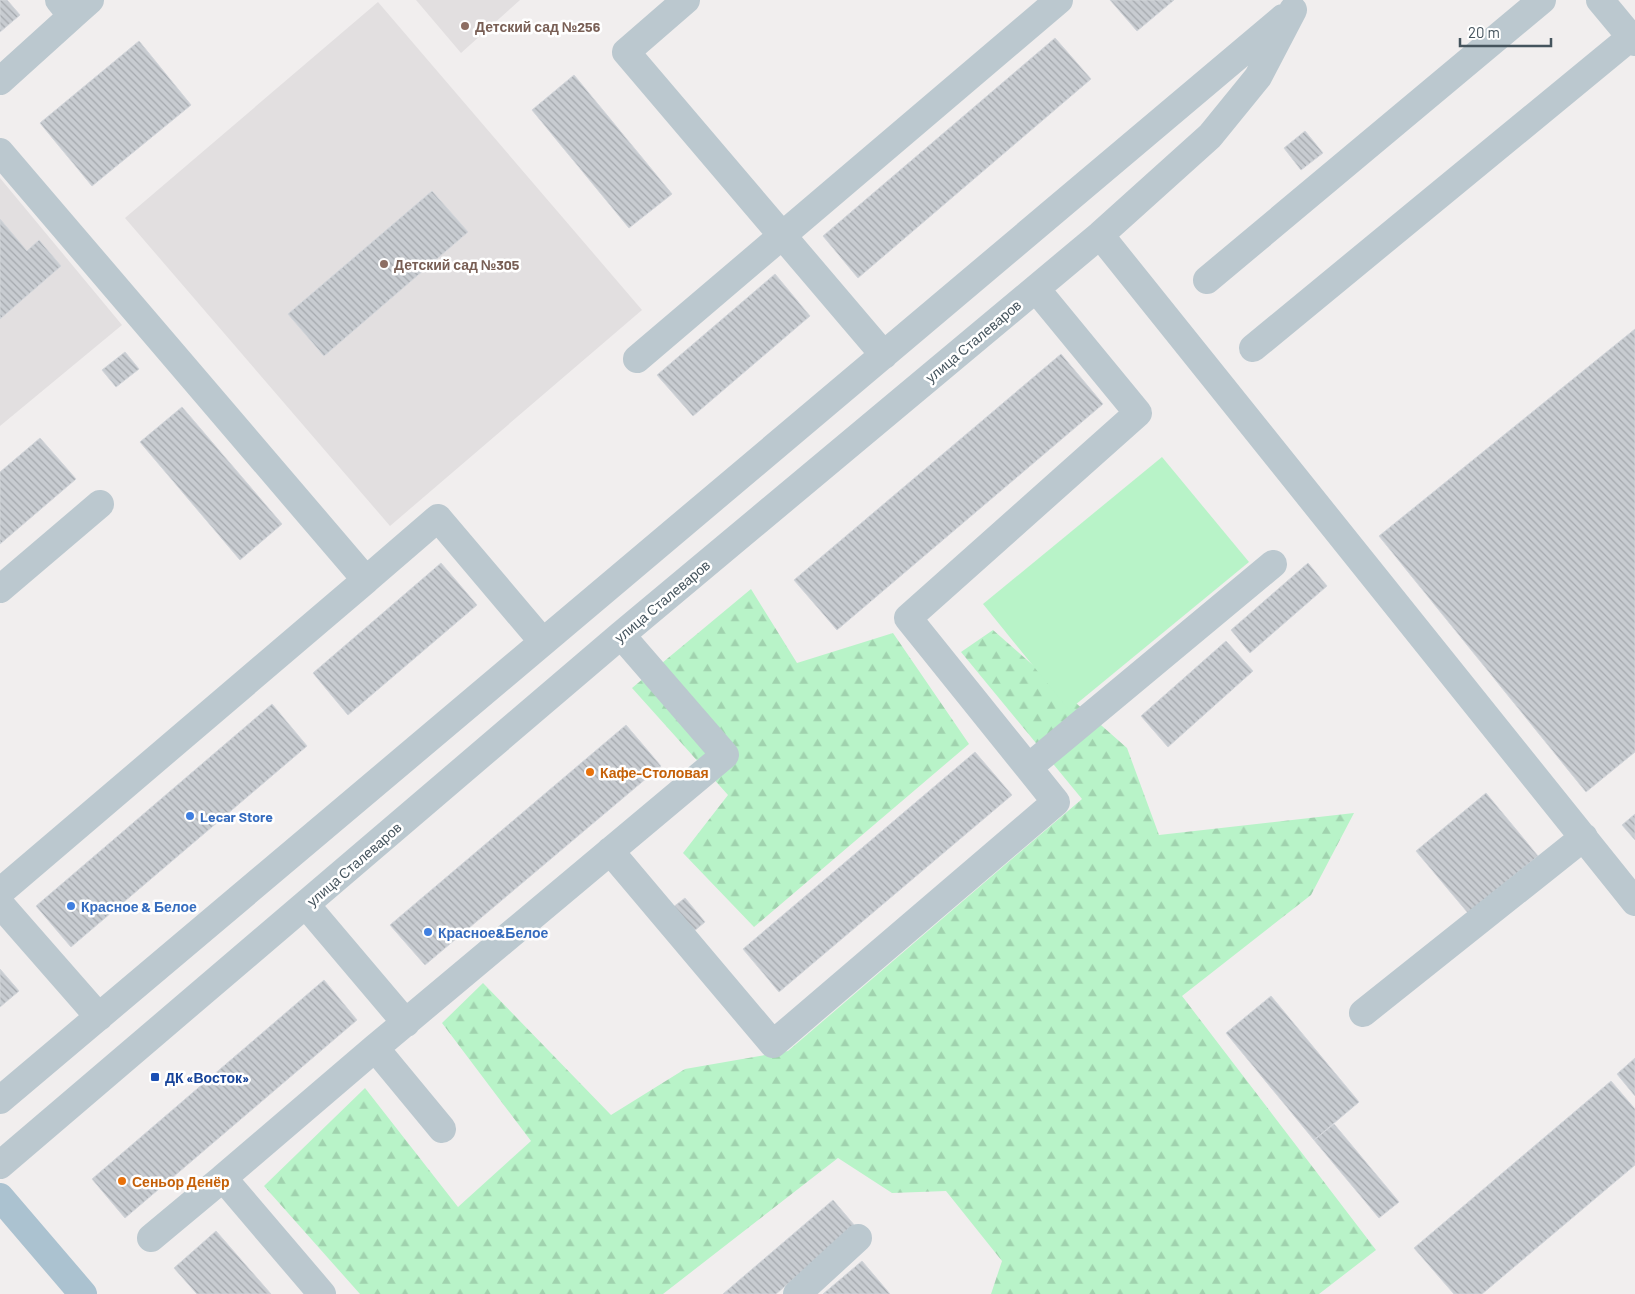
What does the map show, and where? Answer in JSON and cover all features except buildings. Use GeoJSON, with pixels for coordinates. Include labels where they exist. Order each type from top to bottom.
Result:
{"type":"FeatureCollection","features":[{"type":"Feature","properties":{"kind":"main road"},"geometry":{"type":"LineString","coordinates":[[0,1196],[84,1294]]}},
{"type":"Feature","properties":{"kind":"street"},"geometry":{"type":"LineString","coordinates":[[686,0],[626,52],[884,355]]}},
{"type":"Feature","properties":{"kind":"street"},"geometry":{"type":"LineString","coordinates":[[637,359],[1059,0]]}},
{"type":"Feature","properties":{"kind":"street"},"geometry":{"type":"LineString","coordinates":[[1207,280],[1542,0]]}},
{"type":"Feature","properties":{"kind":"street"},"geometry":{"type":"LineString","coordinates":[[1254,348],[1633,40],[1600,0]]}},
{"type":"Feature","properties":{"kind":"street","name":"улица Сталеваров"},"geometry":{"type":"LineString","coordinates":[[0,1165],[621,635],[1100,235],[1210,136],[1258,77],[1294,3]]}},
{"type":"Feature","properties":{"kind":"street","name":"улица Сталеваров"},"geometry":{"type":"LineString","coordinates":[[0,1100],[884,355],[1294,3]]}},
{"type":"Feature","properties":{"kind":"street"},"geometry":{"type":"LineString","coordinates":[[0,81],[74,5]]}},
{"type":"Feature","properties":{"kind":"street"},"geometry":{"type":"LineString","coordinates":[[0,152],[366,580]]}},
{"type":"Feature","properties":{"kind":"street"},"geometry":{"type":"LineString","coordinates":[[1100,235],[1635,902]]}},
{"type":"Feature","properties":{"kind":"street"},"geometry":{"type":"LineString","coordinates":[[610,851],[773,1044],[1056,802],[908,618],[1138,413],[1036,289]]}},
{"type":"Feature","properties":{"kind":"street"},"geometry":{"type":"LineString","coordinates":[[0,589],[100,504]]}},
{"type":"Feature","properties":{"kind":"street"},"geometry":{"type":"LineString","coordinates":[[0,892],[438,518],[544,642]]}},
{"type":"Feature","properties":{"kind":"street"},"geometry":{"type":"LineString","coordinates":[[1029,767],[1273,564]]}},
{"type":"Feature","properties":{"kind":"street"},"geometry":{"type":"LineString","coordinates":[[151,1238],[725,755],[621,635]]}},
{"type":"Feature","properties":{"kind":"street"},"geometry":{"type":"LineString","coordinates":[[1364,1013],[1584,837]]}},
{"type":"Feature","properties":{"kind":"street"},"geometry":{"type":"LineString","coordinates":[[0,904],[99,1017]]}},
{"type":"Feature","properties":{"kind":"street"},"geometry":{"type":"LineString","coordinates":[[306,905],[406,1023]]}},
{"type":"Feature","properties":{"kind":"street"},"geometry":{"type":"LineString","coordinates":[[375,1048],[442,1129]]}},
{"type":"Feature","properties":{"kind":"street"},"geometry":{"type":"LineString","coordinates":[[223,1178],[322,1294]]}},
{"type":"Feature","properties":{"kind":"street"},"geometry":{"type":"LineString","coordinates":[[796,1294],[858,1238]]}},
{"type":"Feature","properties":{"kind":"shaded area","name":"Детский сад №256"},"geometry":{"type":"Polygon","coordinates":[[[416,0],[520,0],[461,53],[416,0]]]}},
{"type":"Feature","properties":{"kind":"shaded area","name":"Детский сад №305"},"geometry":{"type":"Polygon","coordinates":[[[378,2],[642,310],[390,526],[125,218],[378,2]]]}},
{"type":"Feature","properties":{"kind":"shaded area"},"geometry":{"type":"Polygon","coordinates":[[[0,178],[122,325],[0,426],[0,178]]]}},
{"type":"Feature","properties":{"kind":"green space"},"geometry":{"type":"Polygon","coordinates":[[[1162,457],[1249,562],[1069,710],[983,604],[1162,457]]]}},
{"type":"Feature","properties":{"kind":"green space"},"geometry":{"type":"Polygon","coordinates":[[[751,589],[797,663],[893,633],[969,744],[754,927],[683,853],[728,795],[632,688],[751,589]]]}},
{"type":"Feature","properties":{"kind":"green space"},"geometry":{"type":"Polygon","coordinates":[[[993,630],[1127,748],[1159,835],[1354,813],[1311,895],[1182,996],[1376,1250],[1319,1294],[991,1294],[1002,1261],[946,1191],[892,1193],[838,1158],[663,1294],[360,1294],[264,1186],[365,1088],[458,1207],[531,1141],[442,1023],[483,983],[611,1115],[685,1069],[788,1051],[1082,799],[961,652],[993,630]]]}},
{"type":"Feature","properties":{"kind":"place","name":"Детский сад №256"},"geometry":{"type":"Point","coordinates":[465,26]}},
{"type":"Feature","properties":{"kind":"place","name":"Детский сад №305"},"geometry":{"type":"Point","coordinates":[384,264]}},
{"type":"Feature","properties":{"kind":"place","name":"Кафе-Столовая"},"geometry":{"type":"Point","coordinates":[590,772]}},
{"type":"Feature","properties":{"kind":"place","name":"Lecar Store"},"geometry":{"type":"Point","coordinates":[190,816]}},
{"type":"Feature","properties":{"kind":"place","name":"Красное & Белое"},"geometry":{"type":"Point","coordinates":[71,906]}},
{"type":"Feature","properties":{"kind":"place","name":"Красное&Белое"},"geometry":{"type":"Point","coordinates":[428,932]}},
{"type":"Feature","properties":{"kind":"place","name":"ДК «Восток»"},"geometry":{"type":"Point","coordinates":[155,1077]}},
{"type":"Feature","properties":{"kind":"place","name":"Сеньор Денёр"},"geometry":{"type":"Point","coordinates":[122,1181]}}]}
